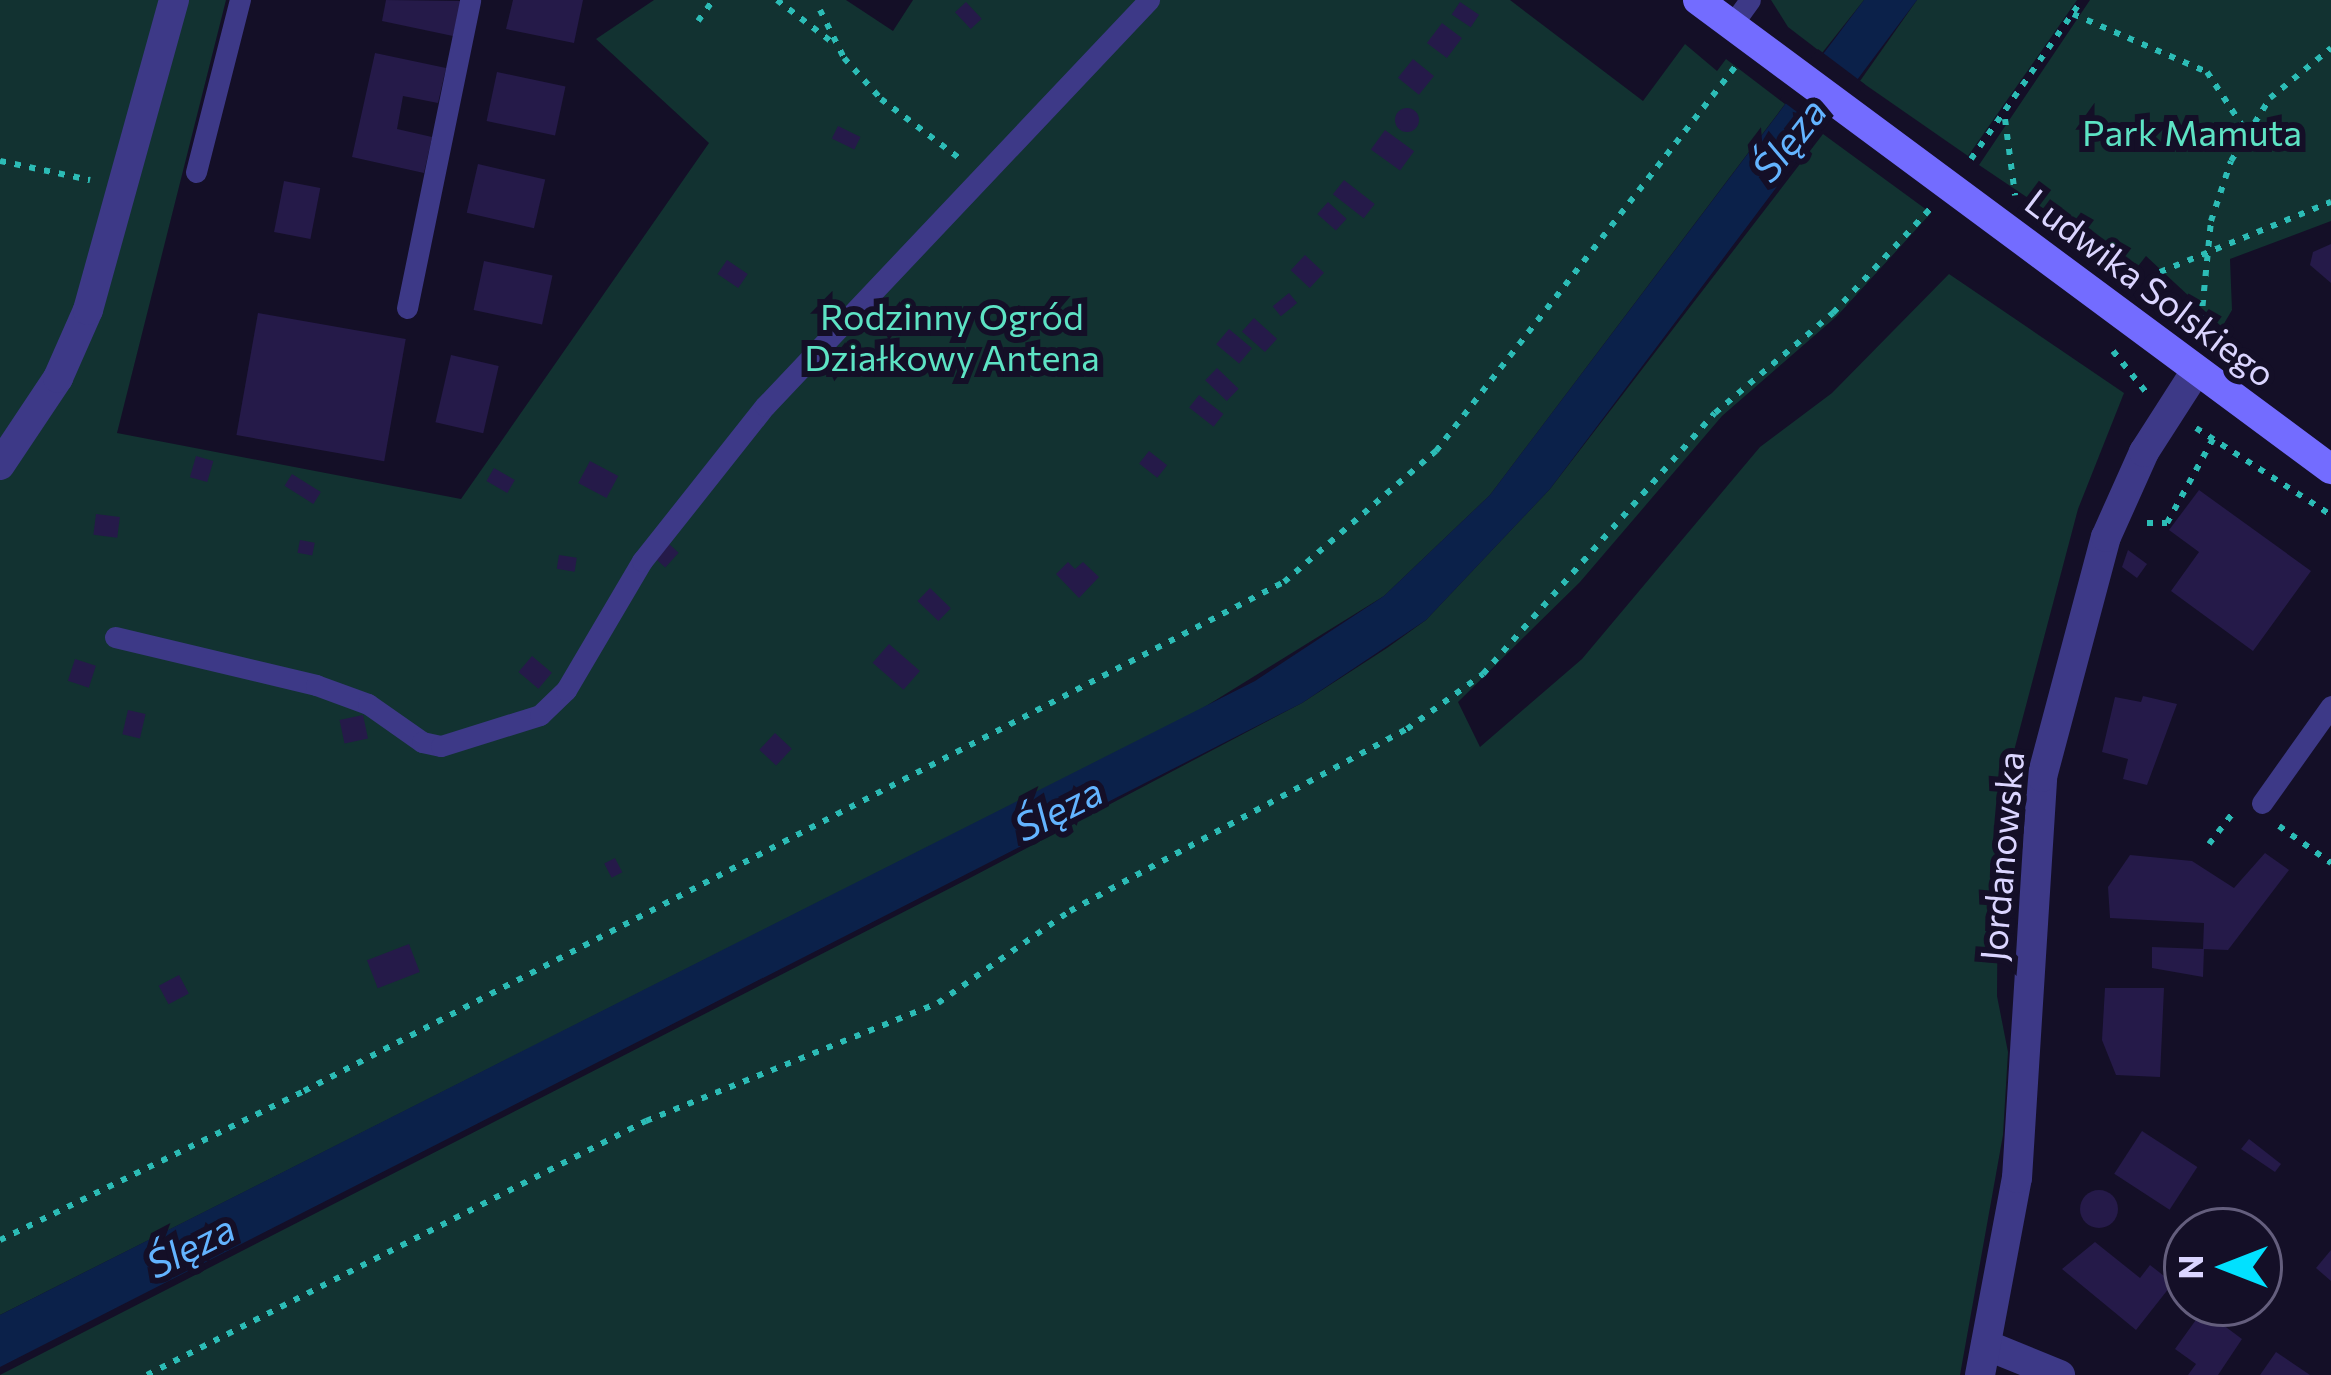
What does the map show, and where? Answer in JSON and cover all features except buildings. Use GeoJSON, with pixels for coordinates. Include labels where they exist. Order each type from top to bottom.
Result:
{"type":"FeatureCollection","features":[{"type":"Feature","properties":{"kind":"main road","name":"Ludwika Solskiego"},"geometry":{"type":"LineString","coordinates":[[1698,0],[2331,469]]}},
{"type":"Feature","properties":{"kind":"street"},"geometry":{"type":"LineString","coordinates":[[0,465],[58,378],[126,188],[174,0]]}},
{"type":"Feature","properties":{"kind":"street","name":"Jordanowska"},"geometry":{"type":"LineString","coordinates":[[1983,1360],[2017,1178],[2042,777],[2106,537],[2144,452],[2196,371]]}},
{"type":"Feature","properties":{"kind":"street"},"geometry":{"type":"LineString","coordinates":[[1983,1360],[2060,1375]]}},
{"type":"Feature","properties":{"kind":"lane"},"geometry":{"type":"LineString","coordinates":[[196,172],[240,0]]}},
{"type":"Feature","properties":{"kind":"lane"},"geometry":{"type":"LineString","coordinates":[[406,308],[470,0]]}},
{"type":"Feature","properties":{"kind":"lane"},"geometry":{"type":"LineString","coordinates":[[115,637],[316,685],[441,746],[540,715],[566,690],[642,561],[765,406],[1149,0]]}},
{"type":"Feature","properties":{"kind":"lane"},"geometry":{"type":"LineString","coordinates":[[1731,26],[1750,0]]}},
{"type":"Feature","properties":{"kind":"lane"},"geometry":{"type":"LineString","coordinates":[[2262,803],[2331,706]]}},
{"type":"Feature","properties":{"kind":"path"},"geometry":{"type":"LineString","coordinates":[[698,21],[713,0]]}},
{"type":"Feature","properties":{"kind":"path"},"geometry":{"type":"LineString","coordinates":[[777,0],[836,45],[881,99],[980,175]]}},
{"type":"Feature","properties":{"kind":"path"},"geometry":{"type":"LineString","coordinates":[[1966,165],[2082,0]]}},
{"type":"Feature","properties":{"kind":"path"},"geometry":{"type":"LineString","coordinates":[[820,10],[836,45]]}},
{"type":"Feature","properties":{"kind":"path"},"geometry":{"type":"LineString","coordinates":[[2073,14],[2207,72],[2247,133]]}},
{"type":"Feature","properties":{"kind":"path"},"geometry":{"type":"LineString","coordinates":[[2201,321],[2210,221],[2247,133],[2270,98],[2331,48]]}},
{"type":"Feature","properties":{"kind":"path"},"geometry":{"type":"LineString","coordinates":[[0,1240],[304,1091],[1284,582],[1436,451],[1739,62]]}},
{"type":"Feature","properties":{"kind":"path"},"geometry":{"type":"LineString","coordinates":[[2005,115],[2015,197]]}},
{"type":"Feature","properties":{"kind":"path"},"geometry":{"type":"LineString","coordinates":[[0,161],[126,188]]}},
{"type":"Feature","properties":{"kind":"path"},"geometry":{"type":"LineString","coordinates":[[2266,375],[2201,321],[2146,288],[2159,272],[2331,202]]}},
{"type":"Feature","properties":{"kind":"path"},"geometry":{"type":"LineString","coordinates":[[147,1375],[646,1121],[938,1003],[1070,911],[1407,729],[1483,674],[1715,413],[1833,313],[1933,206]]}},
{"type":"Feature","properties":{"kind":"path"},"geometry":{"type":"LineString","coordinates":[[2105,342],[2155,398]]}},
{"type":"Feature","properties":{"kind":"path"},"geometry":{"type":"LineString","coordinates":[[2185,420],[2331,515]]}},
{"type":"Feature","properties":{"kind":"path"},"geometry":{"type":"LineString","coordinates":[[2132,529],[2167,523],[2213,439]]}},
{"type":"Feature","properties":{"kind":"green space","name":"Rodzinny Ogród Działkowy Antena"},"geometry":{"type":"Polygon","coordinates":[[[0,0],[226,0],[117,433],[461,499],[709,143],[596,39],[654,0],[846,0],[893,31],[913,0],[1510,0],[1643,101],[1685,44],[1717,71],[1726,59],[1785,104],[1490,495],[1384,596],[1198,711],[0,1315],[0,0]]]}},
{"type":"Feature","properties":{"kind":"green space"},"geometry":{"type":"Polygon","coordinates":[[[1771,0],[1864,0],[1822,53],[1788,27],[1771,0]]]}},
{"type":"Feature","properties":{"kind":"green space"},"geometry":{"type":"Polygon","coordinates":[[[1917,0],[2077,0],[1968,156],[1860,81],[1917,0]]]}},
{"type":"Feature","properties":{"kind":"green space","name":"Park Mamuta"},"geometry":{"type":"Polygon","coordinates":[[[2090,0],[2331,0],[2331,221],[2230,259],[2232,310],[2222,327],[2146,256],[2135,270],[1979,165],[2090,0]]]}},
{"type":"Feature","properties":{"kind":"green space"},"geometry":{"type":"Polygon","coordinates":[[[1823,134],[1931,213],[1837,316],[1722,416],[1580,582],[1458,702],[1480,747],[1582,659],[1760,447],[1832,393],[1949,274],[2124,393],[2078,509],[2015,747],[1998,867],[1997,996],[2008,1052],[2003,1135],[1960,1375],[0,1375],[968,879],[1302,703],[1387,648],[1426,620],[1550,489],[1823,134]]]}},
{"type":"Feature","properties":{"kind":"water","name":"Ślęza"},"geometry":{"type":"Polygon","coordinates":[[[1864,0],[1917,0],[1550,489],[1426,620],[1302,703],[0,1367],[0,1315],[1255,681],[1384,596],[1490,495],[1864,0]]]}},
{"type":"Feature","properties":{"kind":"pier"},"geometry":{"type":"Polygon","coordinates":[[[1818,49],[1865,85],[1827,135],[1780,99],[1818,49]]]}}]}
